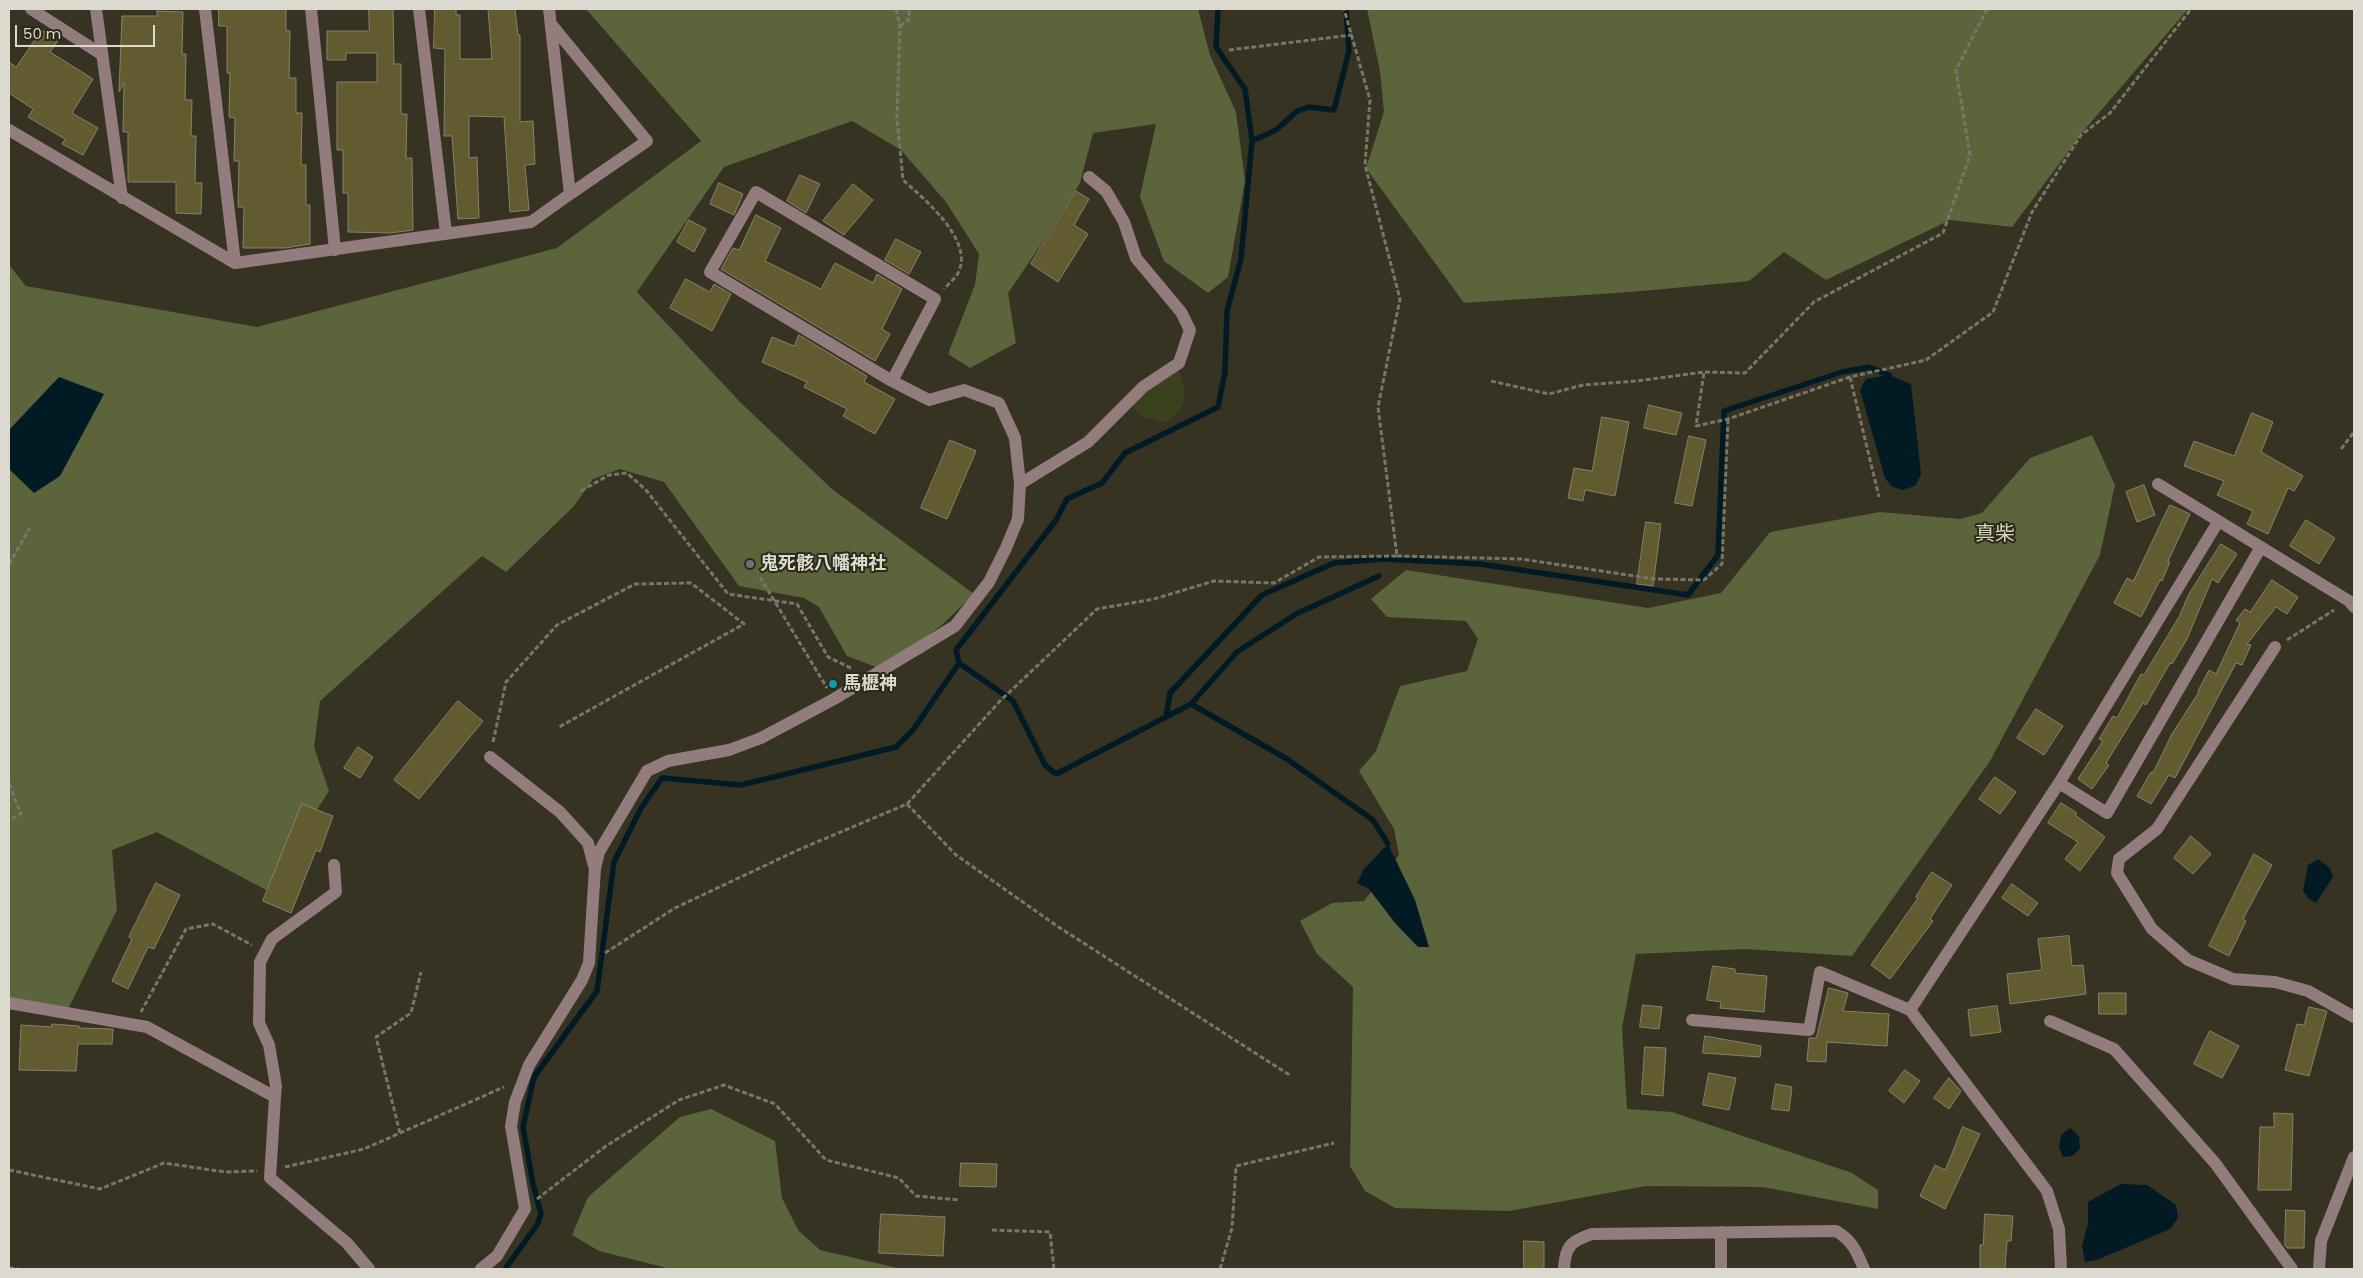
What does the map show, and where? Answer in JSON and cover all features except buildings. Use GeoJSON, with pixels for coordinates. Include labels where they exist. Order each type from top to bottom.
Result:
{"type":"FeatureCollection","features":[{"type":"Feature","properties":{"kind":"street"},"geometry":{"type":"LineString","coordinates":[[31,9],[102,54]]}},
{"type":"Feature","properties":{"kind":"street"},"geometry":{"type":"LineString","coordinates":[[96,9],[122,198]]}},
{"type":"Feature","properties":{"kind":"street"},"geometry":{"type":"LineString","coordinates":[[205,9],[235,263]]}},
{"type":"Feature","properties":{"kind":"street"},"geometry":{"type":"LineString","coordinates":[[311,9],[335,250]]}},
{"type":"Feature","properties":{"kind":"street"},"geometry":{"type":"LineString","coordinates":[[419,9],[446,232]]}},
{"type":"Feature","properties":{"kind":"street"},"geometry":{"type":"LineString","coordinates":[[549,9],[570,194]]}},
{"type":"Feature","properties":{"kind":"street"},"geometry":{"type":"LineString","coordinates":[[9,130],[235,263],[335,250],[446,232],[531,222],[647,141],[551,24]]}},
{"type":"Feature","properties":{"kind":"street"},"geometry":{"type":"LineString","coordinates":[[1020,484],[1088,442],[1144,386],[1179,363],[1190,330],[1181,312],[1136,258],[1124,222],[1106,191],[1089,177]]}},
{"type":"Feature","properties":{"kind":"street"},"geometry":{"type":"LineString","coordinates":[[481,1269],[497,1256],[525,1209],[511,1126],[515,1102],[529,1065],[582,980],[589,963],[594,868],[598,852],[647,771],[668,761],[729,750],[761,738],[834,699],[955,626],[989,582],[1018,518],[1020,484],[1016,438],[999,403],[964,390],[929,400],[892,381],[710,272],[756,192],[935,299],[892,381]]}},
{"type":"Feature","properties":{"kind":"street"},"geometry":{"type":"LineString","coordinates":[[2158,484],[2351,604]]}},
{"type":"Feature","properties":{"kind":"street"},"geometry":{"type":"LineString","coordinates":[[1910,1010],[2059,783],[2218,522]]}},
{"type":"Feature","properties":{"kind":"street"},"geometry":{"type":"LineString","coordinates":[[2059,783],[2107,813],[2261,547]]}},
{"type":"Feature","properties":{"kind":"street"},"geometry":{"type":"LineString","coordinates":[[2275,647],[2157,829],[2118,859],[2116,873],[2152,929],[2188,960],[2232,979],[2275,982],[2308,991],[2354,1016]]}},
{"type":"Feature","properties":{"kind":"street"},"geometry":{"type":"LineString","coordinates":[[490,757],[560,812],[588,843],[594,868]]}},
{"type":"Feature","properties":{"kind":"street"},"geometry":{"type":"LineString","coordinates":[[334,865],[336,892],[272,939],[260,962],[259,1023],[269,1045],[276,1086],[270,1178],[347,1243],[369,1269]]}},
{"type":"Feature","properties":{"kind":"street"},"geometry":{"type":"LineString","coordinates":[[1692,1020],[1809,1030],[1820,972],[1910,1010],[2046,1191],[2058,1229],[2061,1269]]}},
{"type":"Feature","properties":{"kind":"street"},"geometry":{"type":"LineString","coordinates":[[9,1003],[148,1026],[275,1097]]}},
{"type":"Feature","properties":{"kind":"street"},"geometry":{"type":"LineString","coordinates":[[2050,1021],[2114,1049],[2215,1163],[2292,1269]]}},
{"type":"Feature","properties":{"kind":"street"},"geometry":{"type":"LineString","coordinates":[[2319,1269],[2321,1241],[2354,1156]]}},
{"type":"Feature","properties":{"kind":"street"},"geometry":{"type":"LineString","coordinates":[[1564,1269],[1567,1249],[1576,1239],[1592,1234],[1836,1231],[1848,1238],[1856,1248],[1864,1269]]}},
{"type":"Feature","properties":{"kind":"street"},"geometry":{"type":"LineString","coordinates":[[1721,1232],[1721,1269]]}},
{"type":"Feature","properties":{"kind":"path"},"geometry":{"type":"LineString","coordinates":[[896,9],[900,26],[897,118],[903,180],[940,212],[961,249],[959,271],[935,299]]}},
{"type":"Feature","properties":{"kind":"path"},"geometry":{"type":"LineString","coordinates":[[900,26],[909,20],[909,9]]}},
{"type":"Feature","properties":{"kind":"path"},"geometry":{"type":"LineString","coordinates":[[1344,9],[1370,100],[1365,165],[1400,299],[1378,407],[1397,556]]}},
{"type":"Feature","properties":{"kind":"path"},"geometry":{"type":"LineString","coordinates":[[1491,381],[1549,394],[1583,385],[1637,381],[1704,372],[1745,373],[1814,302],[1943,233],[1970,155],[1956,70],[1987,9]]}},
{"type":"Feature","properties":{"kind":"path"},"geometry":{"type":"LineString","coordinates":[[1704,372],[1696,426],[1728,419],[1850,377],[1926,360],[1994,312],[2032,212],[2071,150],[2081,135],[2110,113],[2191,9]]}},
{"type":"Feature","properties":{"kind":"path"},"geometry":{"type":"LineString","coordinates":[[1229,50],[1352,35]]}},
{"type":"Feature","properties":{"kind":"path"},"geometry":{"type":"LineString","coordinates":[[1850,377],[1879,497]]}},
{"type":"Feature","properties":{"kind":"path"},"geometry":{"type":"LineString","coordinates":[[589,963],[675,908],[798,850],[907,804],[1000,701],[1097,609],[1154,599],[1214,581],[1274,583],[1319,557],[1397,556],[1521,559],[1654,579],[1704,580],[1722,564],[1728,419]]}},
{"type":"Feature","properties":{"kind":"path"},"geometry":{"type":"LineString","coordinates":[[2341,449],[2354,432]]}},
{"type":"Feature","properties":{"kind":"path"},"geometry":{"type":"LineString","coordinates":[[581,491],[609,475],[627,473],[646,490],[728,594],[797,604],[828,657],[869,677]]}},
{"type":"Feature","properties":{"kind":"path"},"geometry":{"type":"LineString","coordinates":[[9,564],[30,528]]}},
{"type":"Feature","properties":{"kind":"path"},"geometry":{"type":"LineString","coordinates":[[760,577],[834,699]]}},
{"type":"Feature","properties":{"kind":"path"},"geometry":{"type":"LineString","coordinates":[[490,757],[506,682],[558,625],[635,584],[691,583],[744,624],[559,727]]}},
{"type":"Feature","properties":{"kind":"path"},"geometry":{"type":"LineString","coordinates":[[2275,647],[2351,604]]}},
{"type":"Feature","properties":{"kind":"path"},"geometry":{"type":"LineString","coordinates":[[9,784],[21,814],[9,820]]}},
{"type":"Feature","properties":{"kind":"path"},"geometry":{"type":"LineString","coordinates":[[907,804],[956,855],[1057,926],[1291,1076]]}},
{"type":"Feature","properties":{"kind":"path"},"geometry":{"type":"LineString","coordinates":[[140,1013],[186,929],[213,924],[265,952]]}},
{"type":"Feature","properties":{"kind":"path"},"geometry":{"type":"LineString","coordinates":[[400,1134],[376,1037],[411,1013],[421,972]]}},
{"type":"Feature","properties":{"kind":"path"},"geometry":{"type":"LineString","coordinates":[[9,1170],[100,1189],[164,1163],[224,1172],[271,1170],[364,1150],[503,1087],[523,1081]]}},
{"type":"Feature","properties":{"kind":"path"},"geometry":{"type":"LineString","coordinates":[[525,1209],[606,1146],[679,1100],[724,1085],[776,1104],[826,1160],[899,1178],[916,1196],[960,1200]]}},
{"type":"Feature","properties":{"kind":"path"},"geometry":{"type":"LineString","coordinates":[[1220,1269],[1232,1228],[1236,1166],[1334,1143]]}},
{"type":"Feature","properties":{"kind":"path"},"geometry":{"type":"LineString","coordinates":[[992,1230],[1050,1232],[1054,1269]]}},
{"type":"Feature","properties":{"kind":"path"},"geometry":{"type":"LineString","coordinates":[[9,1268],[19,1269]]}},
{"type":"Feature","properties":{"kind":"green space"},"geometry":{"type":"Polygon","coordinates":[[[586,9],[1198,9],[1210,55],[1236,112],[1245,181],[1228,277],[1208,293],[1164,261],[1140,197],[1156,124],[1093,133],[1080,183],[1008,293],[1016,343],[970,368],[948,354],[975,285],[979,254],[946,202],[901,150],[852,121],[724,167],[637,292],[741,403],[832,489],[974,594],[942,625],[881,669],[847,656],[819,607],[804,598],[739,586],[664,482],[620,469],[593,479],[574,506],[506,572],[482,556],[320,701],[314,747],[329,791],[266,890],[157,832],[112,850],[117,910],[67,1011],[9,997],[9,265],[26,286],[257,327],[557,248],[701,141],[586,9]]]}},
{"type":"Feature","properties":{"kind":"green space"},"geometry":{"type":"Polygon","coordinates":[[[1367,9],[2188,9],[2086,128],[2012,227],[1950,220],[1826,280],[1784,252],[1749,281],[1631,292],[1464,303],[1366,168],[1384,112],[1380,71],[1367,9]]]}},
{"type":"Feature","properties":{"kind":"green space"},"geometry":{"type":"Polygon","coordinates":[[[1176,365],[1183,382],[1183,404],[1165,422],[1145,418],[1131,405],[1176,365]]]}},
{"type":"Feature","properties":{"kind":"green space"},"geometry":{"type":"Polygon","coordinates":[[[2092,435],[2115,485],[2100,555],[1990,761],[1852,956],[1745,949],[1636,954],[1622,1028],[1627,1109],[1672,1112],[1852,1173],[1878,1190],[1878,1209],[1763,1187],[1646,1186],[1509,1211],[1395,1208],[1365,1191],[1350,1166],[1353,987],[1317,954],[1300,921],[1332,903],[1364,901],[1399,855],[1394,829],[1359,771],[1376,751],[1400,686],[1467,671],[1478,639],[1466,621],[1387,617],[1371,599],[1406,570],[1648,608],[1721,593],[1770,532],[1880,512],[1960,519],[1982,513],[2030,458],[2092,435]]]}},
{"type":"Feature","properties":{"kind":"green space"},"geometry":{"type":"Polygon","coordinates":[[[711,1109],[775,1141],[782,1198],[798,1230],[820,1250],[902,1269],[671,1269],[599,1251],[572,1235],[588,1197],[680,1117],[711,1109]]]}},
{"type":"Feature","properties":{"kind":"water"},"geometry":{"type":"Polygon","coordinates":[[[1889,375],[1911,384],[1921,474],[1915,486],[1902,490],[1891,486],[1885,478],[1860,390],[1866,379],[1889,375]]]}},
{"type":"Feature","properties":{"kind":"water"},"geometry":{"type":"Polygon","coordinates":[[[59,377],[104,394],[60,476],[34,493],[9,469],[9,430],[59,377]]]}},
{"type":"Feature","properties":{"kind":"water"},"geometry":{"type":"Polygon","coordinates":[[[1388,844],[1415,900],[1429,947],[1418,947],[1395,923],[1369,889],[1357,883],[1364,869],[1388,844]]]}},
{"type":"Feature","properties":{"kind":"water"},"geometry":{"type":"Polygon","coordinates":[[[2318,859],[2330,868],[2333,877],[2316,903],[2309,899],[2303,891],[2308,865],[2318,859]]]}},
{"type":"Feature","properties":{"kind":"water"},"geometry":{"type":"Polygon","coordinates":[[[2070,1128],[2079,1136],[2080,1149],[2072,1156],[2063,1157],[2059,1148],[2061,1135],[2070,1128]]]}},
{"type":"Feature","properties":{"kind":"water"},"geometry":{"type":"Polygon","coordinates":[[[2121,1184],[2147,1185],[2176,1205],[2178,1218],[2170,1229],[2097,1260],[2085,1262],[2082,1246],[2088,1223],[2088,1202],[2121,1184]]]}},
{"type":"Feature","properties":{"kind":"waterway"},"geometry":{"type":"LineString","coordinates":[[505,1269],[537,1225],[541,1214],[533,1184],[523,1127],[534,1077],[597,991],[614,862],[641,808],[662,778],[741,785],[896,747],[913,730],[959,663],[956,650],[1056,520],[1067,499],[1102,483],[1125,453],[1218,407],[1225,372],[1227,311],[1241,259],[1252,141],[1245,89],[1216,47],[1218,9]]}},
{"type":"Feature","properties":{"kind":"waterway"},"geometry":{"type":"LineString","coordinates":[[1252,141],[1276,130],[1297,111],[1309,107],[1334,110],[1349,51],[1346,9]]}},
{"type":"Feature","properties":{"kind":"waterway"},"geometry":{"type":"LineString","coordinates":[[1166,717],[1170,693],[1262,595],[1334,563],[1384,559],[1480,564],[1688,595],[1718,555],[1724,411],[1842,372],[1869,367],[1889,375]]}},
{"type":"Feature","properties":{"kind":"waterway"},"geometry":{"type":"LineString","coordinates":[[959,663],[1013,701],[1045,765],[1056,774],[1191,704],[1237,652],[1296,614],[1379,576]]}},
{"type":"Feature","properties":{"kind":"waterway"},"geometry":{"type":"LineString","coordinates":[[1191,704],[1287,759],[1373,820],[1388,844]]}},
{"type":"Feature","properties":{"kind":"place","name":"鬼死骸八幡神社"},"geometry":{"type":"Point","coordinates":[750,564]}},
{"type":"Feature","properties":{"kind":"place","name":"馬櫪神"},"geometry":{"type":"Point","coordinates":[833,684]}},
{"type":"Feature","properties":{"kind":"district","name":"真柴"},"geometry":{"type":"Point","coordinates":[1995,535]}}]}
